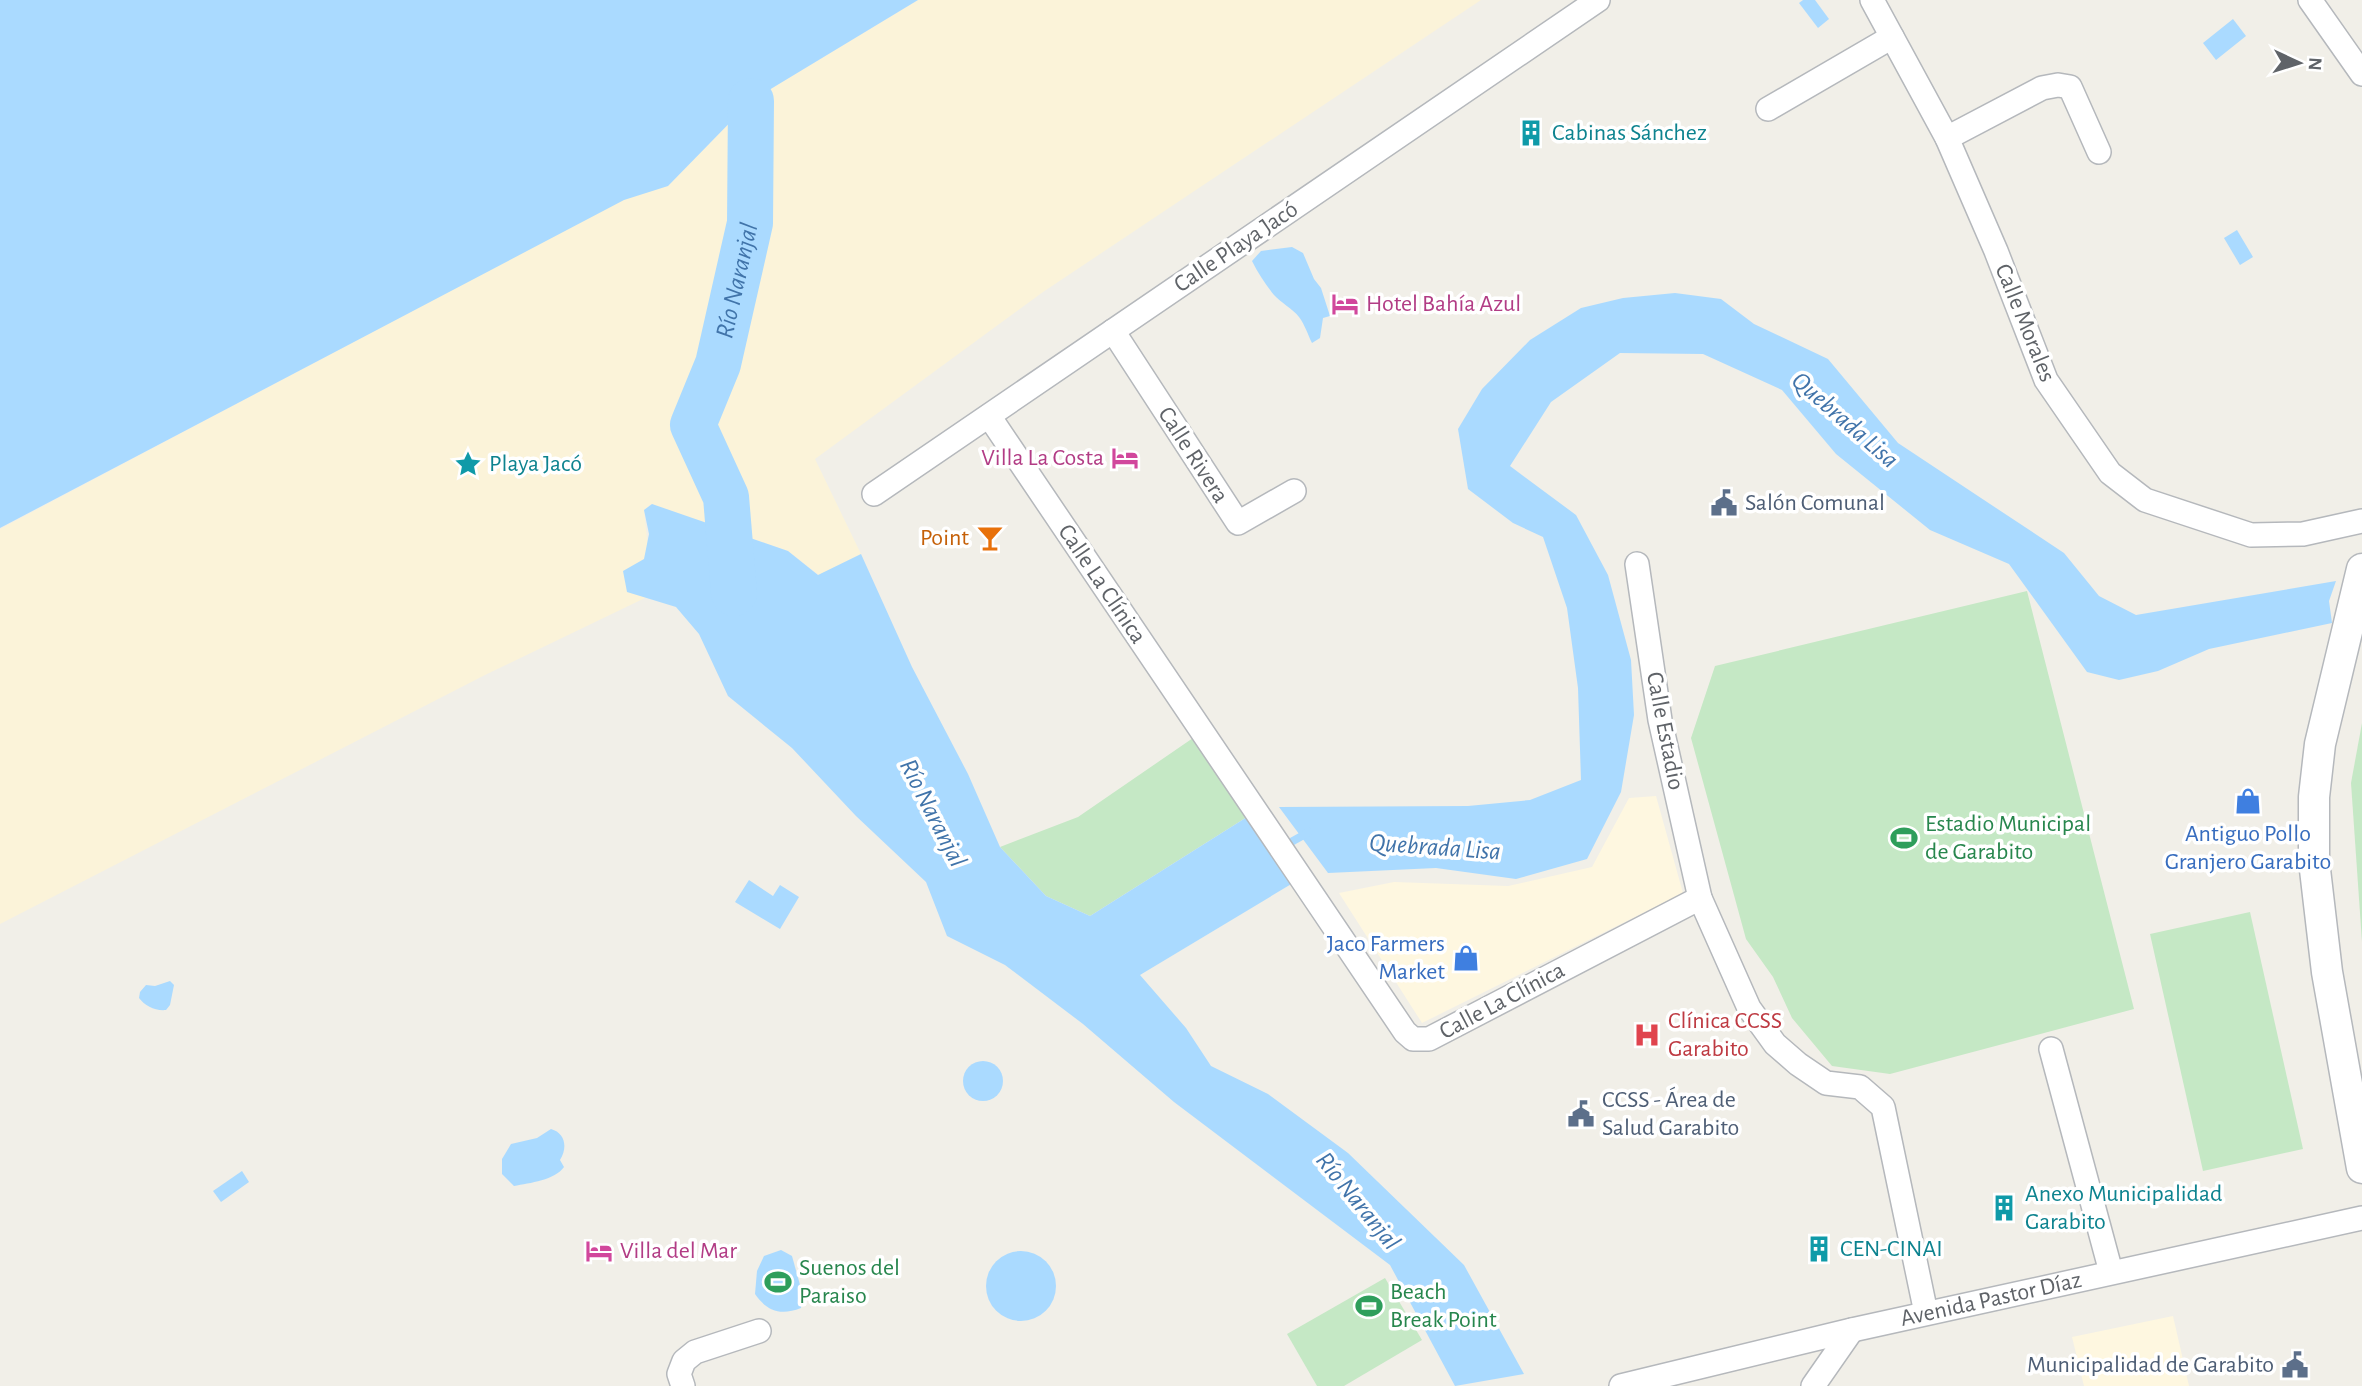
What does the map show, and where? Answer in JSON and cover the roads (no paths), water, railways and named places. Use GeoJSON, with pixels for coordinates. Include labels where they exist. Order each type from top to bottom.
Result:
{"type":"FeatureCollection","features":[{"type":"Feature","properties":{"kind":"street","name":"Calle Playa Jacó"},"geometry":{"type":"LineString","coordinates":[[874,494],[1598,0]]}},
{"type":"Feature","properties":{"kind":"street","name":"Calle Morales"},"geometry":{"type":"LineString","coordinates":[[1872,0],[1947,138],[1996,251],[2046,380],[2110,473],[2145,500],[2251,535],[2303,534],[2362,521]]}},
{"type":"Feature","properties":{"kind":"street"},"geometry":{"type":"LineString","coordinates":[[2310,0],[2362,74]]}},
{"type":"Feature","properties":{"kind":"street"},"geometry":{"type":"LineString","coordinates":[[1768,109],[1892,37]]}},
{"type":"Feature","properties":{"kind":"street"},"geometry":{"type":"LineString","coordinates":[[1947,138],[2042,88],[2058,85],[2070,87],[2099,152]]}},
{"type":"Feature","properties":{"kind":"street","name":"Calle Rivera"},"geometry":{"type":"LineString","coordinates":[[1113,331],[1238,523],[1294,491]]}},
{"type":"Feature","properties":{"kind":"street","name":"Calle La Clínica"},"geometry":{"type":"LineString","coordinates":[[989,416],[1405,1032],[1413,1039],[1429,1039],[1700,898]]}},
{"type":"Feature","properties":{"kind":"street","name":"Calle Estadio"},"geometry":{"type":"LineString","coordinates":[[1637,564],[1660,720],[1700,898]]}},
{"type":"Feature","properties":{"kind":"street"},"geometry":{"type":"LineString","coordinates":[[2362,569],[2323,732],[2314,797],[2314,861],[2327,972],[2362,1168]]}},
{"type":"Feature","properties":{"kind":"street"},"geometry":{"type":"LineString","coordinates":[[1700,898],[1749,1008],[1775,1044],[1826,1083],[1860,1087],[1883,1107],[1926,1313]]}},
{"type":"Feature","properties":{"kind":"street"},"geometry":{"type":"LineString","coordinates":[[2051,1049],[2110,1272]]}},
{"type":"Feature","properties":{"kind":"street","name":"Avenida Pastor Díaz"},"geometry":{"type":"LineString","coordinates":[[1620,1386],[1926,1313],[2362,1218]]}},
{"type":"Feature","properties":{"kind":"street"},"geometry":{"type":"LineString","coordinates":[[1813,1386],[1852,1330]]}},
{"type":"Feature","properties":{"kind":"street"},"geometry":{"type":"LineString","coordinates":[[683,1386],[679,1374],[684,1362],[695,1352],[759,1331]]}},
{"type":"Feature","properties":{"kind":"water"},"geometry":{"type":"Polygon","coordinates":[[[0,0],[918,0],[751,101],[668,186],[624,200],[0,528],[0,0]]]}},
{"type":"Feature","properties":{"kind":"water"},"geometry":{"type":"Polygon","coordinates":[[[1803,0],[1815,0],[1829,19],[1818,28],[1799,3],[1803,0]]]}},
{"type":"Feature","properties":{"kind":"water"},"geometry":{"type":"Polygon","coordinates":[[[2233,19],[2246,36],[2216,60],[2203,43],[2233,19]]]}},
{"type":"Feature","properties":{"kind":"water"},"geometry":{"type":"Polygon","coordinates":[[[2237,230],[2253,257],[2240,265],[2224,238],[2237,230]]]}},
{"type":"Feature","properties":{"kind":"water"},"geometry":{"type":"Polygon","coordinates":[[[1292,247],[1303,253],[1314,279],[1321,288],[1330,316],[1323,318],[1320,338],[1312,343],[1299,317],[1274,295],[1252,261],[1261,251],[1292,247]]]}},
{"type":"Feature","properties":{"kind":"water"},"geometry":{"type":"Polygon","coordinates":[[[1675,293],[1721,299],[1754,324],[1828,359],[1898,443],[2064,553],[2099,596],[2136,615],[2336,581],[2329,601],[2332,623],[2209,649],[2158,671],[2119,680],[2087,672],[2009,564],[1930,530],[1836,454],[1782,390],[1703,354],[1620,353],[1551,402],[1510,466],[1576,515],[1608,575],[1631,660],[1634,715],[1621,792],[1587,859],[1516,879],[1436,868],[1328,873],[1279,807],[1468,806],[1530,800],[1581,780],[1578,688],[1567,608],[1543,537],[1513,523],[1468,489],[1458,429],[1482,389],[1530,340],[1581,308],[1623,298],[1675,293]]]}},
{"type":"Feature","properties":{"kind":"water"},"geometry":{"type":"Polygon","coordinates":[[[652,504],[788,551],[818,575],[861,554],[912,667],[968,774],[1000,847],[1046,896],[1090,916],[1247,817],[1293,883],[1140,975],[1186,1028],[1211,1066],[1268,1094],[1348,1153],[1464,1265],[1524,1374],[1455,1386],[1390,1265],[1174,1102],[1083,1024],[1005,965],[947,936],[926,882],[856,816],[792,748],[728,696],[699,634],[676,607],[627,592],[623,571],[644,559],[649,534],[644,510],[652,504]]]}},
{"type":"Feature","properties":{"kind":"water"},"geometry":{"type":"Polygon","coordinates":[[[749,880],[773,896],[780,885],[799,897],[780,929],[735,902],[749,880]]]}},
{"type":"Feature","properties":{"kind":"water"},"geometry":{"type":"Polygon","coordinates":[[[170,981],[174,985],[170,1005],[166,1010],[151,1007],[139,998],[146,985],[155,986],[170,981]]]}},
{"type":"Feature","properties":{"kind":"water"},"geometry":{"type":"Polygon","coordinates":[[[983,1061],[991,1062],[997,1067],[1002,1073],[1002,1089],[997,1095],[991,1100],[983,1101],[975,1100],[969,1095],[964,1089],[963,1081],[964,1073],[969,1067],[975,1062],[983,1061]]]}},
{"type":"Feature","properties":{"kind":"water"},"geometry":{"type":"Polygon","coordinates":[[[551,1129],[564,1141],[560,1160],[564,1167],[548,1178],[514,1186],[502,1174],[502,1159],[511,1144],[537,1138],[551,1129]]]}},
{"type":"Feature","properties":{"kind":"water"},"geometry":{"type":"Polygon","coordinates":[[[242,1171],[249,1182],[221,1202],[213,1191],[242,1171]]]}},
{"type":"Feature","properties":{"kind":"water","name":"Suenos del Paraiso"},"geometry":{"type":"Polygon","coordinates":[[[781,1250],[792,1256],[802,1292],[801,1308],[787,1312],[769,1308],[755,1294],[757,1271],[764,1256],[781,1250]]]}},
{"type":"Feature","properties":{"kind":"water"},"geometry":{"type":"Polygon","coordinates":[[[1021,1251],[1046,1261],[1056,1286],[1046,1311],[1021,1321],[996,1311],[986,1286],[996,1261],[1021,1251]]]}},
{"type":"Feature","properties":{"kind":"waterway","name":"Río Naranjal"},"geometry":{"type":"LineString","coordinates":[[734,593],[726,497],[693,425],[718,364],[750,223],[751,101]]}},
{"type":"Feature","properties":{"kind":"waterway","name":"Quebrada Lisa"},"geometry":{"type":"LineString","coordinates":[[1284,846],[1309,832]]}},
{"type":"Feature","properties":{"kind":"place","name":"Cabinas Sánchez"},"geometry":{"type":"Point","coordinates":[1531,133]}},
{"type":"Feature","properties":{"kind":"place","name":"Hotel Bahía Azul"},"geometry":{"type":"Point","coordinates":[1345,304]}},
{"type":"Feature","properties":{"kind":"place","name":"Villa La Costa"},"geometry":{"type":"Point","coordinates":[1125,458]}},
{"type":"Feature","properties":{"kind":"place","name":"Playa Jacó"},"geometry":{"type":"Point","coordinates":[468,464]}},
{"type":"Feature","properties":{"kind":"place","name":"Salón Comunal"},"geometry":{"type":"Point","coordinates":[1724,503]}},
{"type":"Feature","properties":{"kind":"place","name":"Point"},"geometry":{"type":"Point","coordinates":[990,538]}},
{"type":"Feature","properties":{"kind":"place","name":"Antiguo Pollo Granjero Garabito"},"geometry":{"type":"Point","coordinates":[2248,801]}},
{"type":"Feature","properties":{"kind":"place","name":"Estadio Municipal de Garabito"},"geometry":{"type":"Point","coordinates":[1904,838]}},
{"type":"Feature","properties":{"kind":"place","name":"Jaco Farmers Market"},"geometry":{"type":"Point","coordinates":[1466,958]}},
{"type":"Feature","properties":{"kind":"place","name":"Clínica CCSS Garabito"},"geometry":{"type":"Point","coordinates":[1647,1035]}},
{"type":"Feature","properties":{"kind":"place","name":"CCSS - Área de Salud Garabito"},"geometry":{"type":"Point","coordinates":[1581,1114]}},
{"type":"Feature","properties":{"kind":"place","name":"Anexo Municipalidad Garabito"},"geometry":{"type":"Point","coordinates":[2004,1208]}},
{"type":"Feature","properties":{"kind":"place","name":"CEN-CINAI"},"geometry":{"type":"Point","coordinates":[1819,1249]}},
{"type":"Feature","properties":{"kind":"place","name":"Villa del Mar"},"geometry":{"type":"Point","coordinates":[599,1251]}},
{"type":"Feature","properties":{"kind":"place","name":"Suenos del Paraiso"},"geometry":{"type":"Point","coordinates":[778,1282]}},
{"type":"Feature","properties":{"kind":"place","name":"Beach Break Point"},"geometry":{"type":"Point","coordinates":[1369,1306]}},
{"type":"Feature","properties":{"kind":"place","name":"Municipalidad de Garabito"},"geometry":{"type":"Point","coordinates":[2295,1365]}}]}
